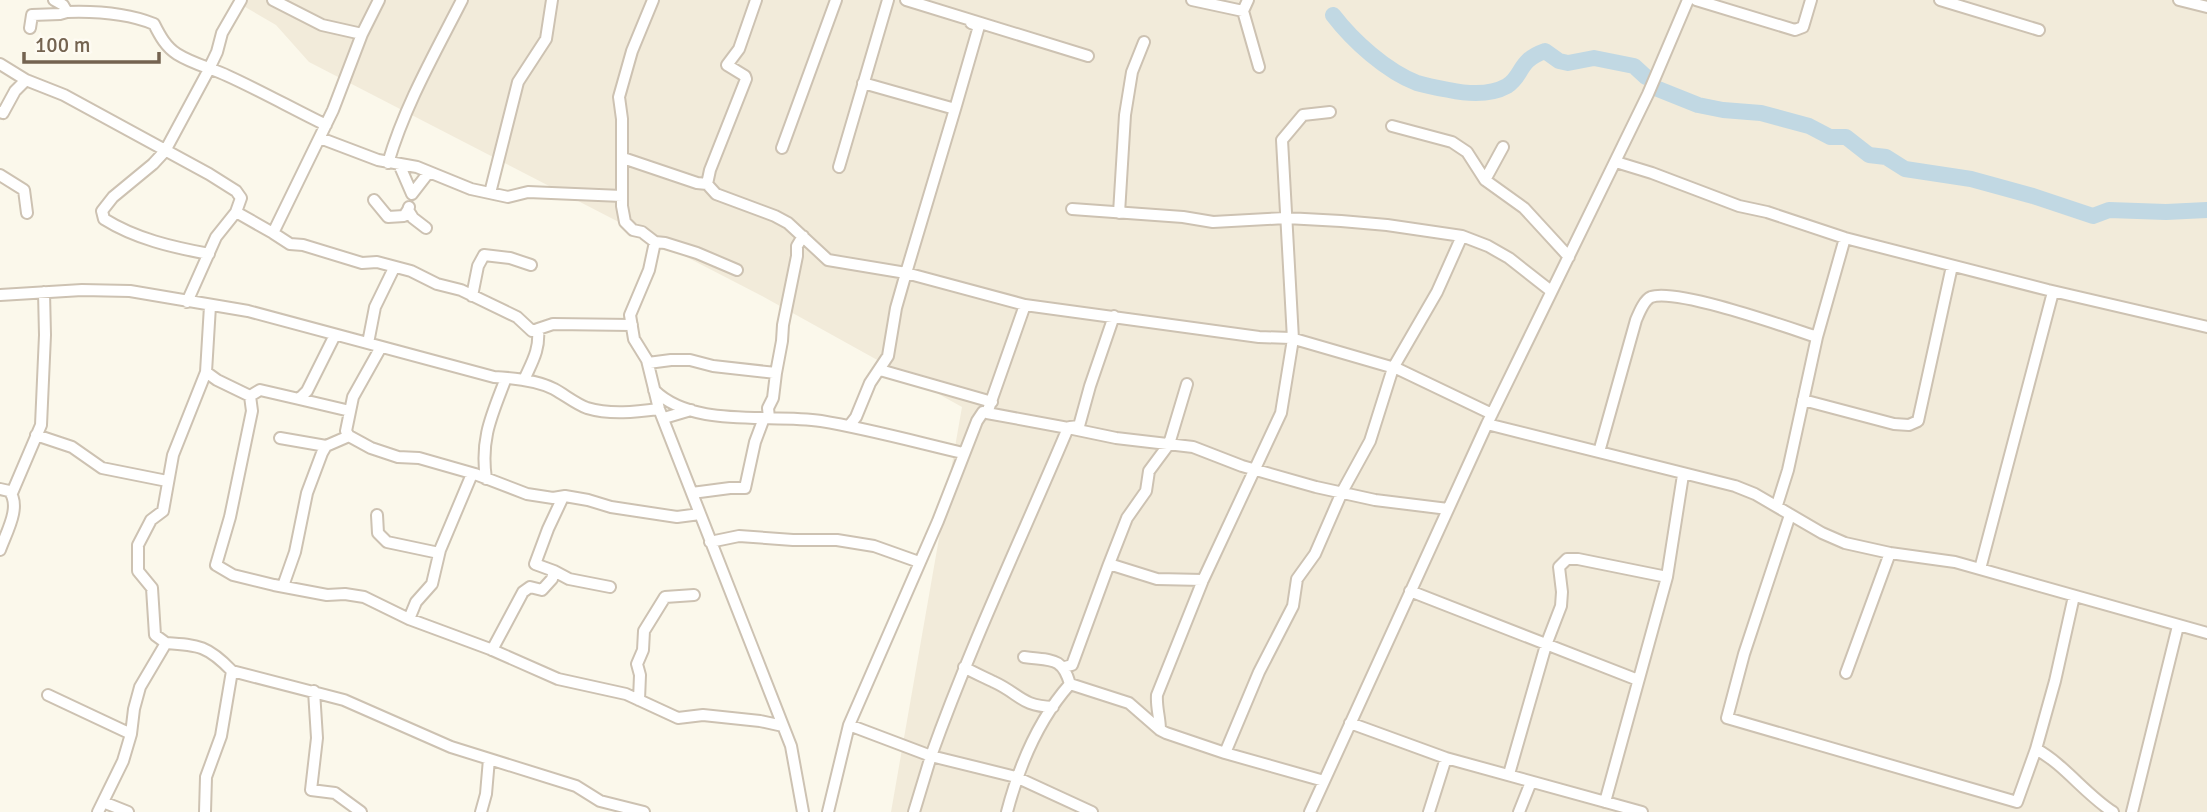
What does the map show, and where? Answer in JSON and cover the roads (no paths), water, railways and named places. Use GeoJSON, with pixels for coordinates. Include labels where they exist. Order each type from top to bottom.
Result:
{"type":"FeatureCollection","features":[{"type":"Feature","properties":{"kind":"street"},"geometry":{"type":"LineString","coordinates":[[54,0],[63,5],[67,12]]}},
{"type":"Feature","properties":{"kind":"street"},"geometry":{"type":"LineString","coordinates":[[208,254],[147,240],[104,219],[102,211],[113,197],[153,164],[164,151],[210,68],[222,33],[240,0]]}},
{"type":"Feature","properties":{"kind":"street"},"geometry":{"type":"LineString","coordinates":[[273,0],[322,25],[362,34]]}},
{"type":"Feature","properties":{"kind":"street"},"geometry":{"type":"LineString","coordinates":[[273,233],[345,84],[362,34],[379,0]]}},
{"type":"Feature","properties":{"kind":"street"},"geometry":{"type":"LineString","coordinates":[[412,194],[394,164],[397,132],[462,0]]}},
{"type":"Feature","properties":{"kind":"street"},"geometry":{"type":"LineString","coordinates":[[490,193],[518,82],[545,39],[552,0]]}},
{"type":"Feature","properties":{"kind":"street"},"geometry":{"type":"LineString","coordinates":[[653,0],[632,51],[619,97],[625,222],[655,242],[697,253],[737,270]]}},
{"type":"Feature","properties":{"kind":"street"},"geometry":{"type":"LineString","coordinates":[[707,184],[710,170],[745,86],[745,76],[727,65],[739,48],[756,0]]}},
{"type":"Feature","properties":{"kind":"street"},"geometry":{"type":"LineString","coordinates":[[782,148],[836,0]]}},
{"type":"Feature","properties":{"kind":"street"},"geometry":{"type":"LineString","coordinates":[[839,167],[888,0]]}},
{"type":"Feature","properties":{"kind":"street"},"geometry":{"type":"LineString","coordinates":[[905,0],[1088,57]]}},
{"type":"Feature","properties":{"kind":"street"},"geometry":{"type":"LineString","coordinates":[[849,426],[856,417],[870,383],[880,370],[892,340],[896,308],[979,26],[905,0]]}},
{"type":"Feature","properties":{"kind":"street"},"geometry":{"type":"LineString","coordinates":[[1192,0],[1243,11]]}},
{"type":"Feature","properties":{"kind":"street"},"geometry":{"type":"LineString","coordinates":[[1248,0],[1243,11],[1259,68]]}},
{"type":"Feature","properties":{"kind":"street"},"geometry":{"type":"LineString","coordinates":[[1310,812],[1490,419],[1616,162],[1688,0]]}},
{"type":"Feature","properties":{"kind":"street"},"geometry":{"type":"LineString","coordinates":[[1696,0],[1794,30],[1803,27],[1811,0]]}},
{"type":"Feature","properties":{"kind":"street"},"geometry":{"type":"LineString","coordinates":[[1940,0],[1995,19],[2039,30]]}},
{"type":"Feature","properties":{"kind":"street"},"geometry":{"type":"LineString","coordinates":[[2179,0],[2207,7]]}},
{"type":"Feature","properties":{"kind":"street"},"geometry":{"type":"LineString","coordinates":[[30,27],[32,15],[92,11],[134,16],[154,24],[164,43],[175,53],[326,125]]}},
{"type":"Feature","properties":{"kind":"street"},"geometry":{"type":"LineString","coordinates":[[1119,212],[1125,115],[1132,72],[1144,42]]}},
{"type":"Feature","properties":{"kind":"street"},"geometry":{"type":"LineString","coordinates":[[0,64],[26,80],[64,95],[236,191],[241,198],[236,212],[216,237],[187,303]]}},
{"type":"Feature","properties":{"kind":"street"},"geometry":{"type":"LineString","coordinates":[[0,112],[3,113],[15,91],[26,80]]}},
{"type":"Feature","properties":{"kind":"street"},"geometry":{"type":"LineString","coordinates":[[863,83],[955,109]]}},
{"type":"Feature","properties":{"kind":"street"},"geometry":{"type":"LineString","coordinates":[[1160,730],[1157,695],[1203,580],[1281,413],[1293,339],[1282,140],[1303,115],[1330,112]]}},
{"type":"Feature","properties":{"kind":"street"},"geometry":{"type":"LineString","coordinates":[[1392,125],[1452,142],[1467,152],[1485,180],[1524,208],[1569,257]]}},
{"type":"Feature","properties":{"kind":"street"},"geometry":{"type":"LineString","coordinates":[[320,138],[348,151],[429,172],[471,189],[508,197],[528,192],[622,196]]}},
{"type":"Feature","properties":{"kind":"street"},"geometry":{"type":"LineString","coordinates":[[1485,180],[1503,147]]}},
{"type":"Feature","properties":{"kind":"street"},"geometry":{"type":"LineString","coordinates":[[623,158],[707,184],[716,194],[775,216],[788,223],[828,260],[906,273],[1025,305],[1259,337],[1293,339],[1393,368],[1490,419],[1683,475],[1735,486],[1777,505],[1832,538],[1890,554],[1955,562],[2207,634]]}},
{"type":"Feature","properties":{"kind":"street"},"geometry":{"type":"LineString","coordinates":[[1616,162],[1739,206],[1767,212],[1845,238],[2053,292],[2207,327]]}},
{"type":"Feature","properties":{"kind":"street"},"geometry":{"type":"LineString","coordinates":[[374,200],[387,217],[404,216],[412,194],[429,172]]}},
{"type":"Feature","properties":{"kind":"street"},"geometry":{"type":"LineString","coordinates":[[0,175],[24,190],[27,213]]}},
{"type":"Feature","properties":{"kind":"street"},"geometry":{"type":"LineString","coordinates":[[1072,209],[1183,217],[1213,222],[1286,218],[1387,225],[1462,236],[1509,258],[1552,291]]}},
{"type":"Feature","properties":{"kind":"street"},"geometry":{"type":"LineString","coordinates":[[408,210],[413,218],[426,228]]}},
{"type":"Feature","properties":{"kind":"street"},"geometry":{"type":"LineString","coordinates":[[236,212],[290,244],[303,245],[347,260],[377,262],[411,271],[436,284],[461,290],[517,317],[532,331],[553,324],[632,325]]}},
{"type":"Feature","properties":{"kind":"street"},"geometry":{"type":"LineString","coordinates":[[692,493],[745,488],[755,442],[773,398],[797,246],[803,236]]}},
{"type":"Feature","properties":{"kind":"street"},"geometry":{"type":"LineString","coordinates":[[1225,753],[1259,672],[1293,606],[1297,579],[1315,554],[1342,492],[1370,441],[1393,368],[1437,292],[1462,236]]}},
{"type":"Feature","properties":{"kind":"street"},"geometry":{"type":"LineString","coordinates":[[1777,505],[1788,470],[1817,337],[1845,238]]}},
{"type":"Feature","properties":{"kind":"street"},"geometry":{"type":"LineString","coordinates":[[655,242],[649,270],[630,315],[634,339],[648,363],[662,414],[791,746],[803,812]]}},
{"type":"Feature","properties":{"kind":"street"},"geometry":{"type":"LineString","coordinates":[[472,296],[478,266],[484,255],[510,258],[531,265]]}},
{"type":"Feature","properties":{"kind":"street"},"geometry":{"type":"LineString","coordinates":[[1803,400],[1894,424],[1909,425],[1918,421],[1952,266]]}},
{"type":"Feature","properties":{"kind":"street"},"geometry":{"type":"LineString","coordinates":[[368,343],[375,307],[394,268]]}},
{"type":"Feature","properties":{"kind":"street"},"geometry":{"type":"LineString","coordinates":[[0,295],[82,290],[130,291],[248,312],[494,377],[544,385],[584,407],[597,411],[662,414],[691,410]]}},
{"type":"Feature","properties":{"kind":"street"},"geometry":{"type":"LineString","coordinates":[[0,550],[12,519],[12,494],[40,425],[45,335],[44,292]]}},
{"type":"Feature","properties":{"kind":"street"},"geometry":{"type":"LineString","coordinates":[[1980,569],[2053,292]]}},
{"type":"Feature","properties":{"kind":"street"},"geometry":{"type":"LineString","coordinates":[[1599,452],[1636,320],[1651,297],[1675,297],[1712,304],[1817,337]]}},
{"type":"Feature","properties":{"kind":"street"},"geometry":{"type":"LineString","coordinates":[[828,812],[849,725],[938,521],[977,421],[990,407],[1025,305]]}},
{"type":"Feature","properties":{"kind":"street"},"geometry":{"type":"LineString","coordinates":[[211,306],[206,372],[173,455],[163,511],[151,520],[138,545],[138,571],[152,588],[155,635],[166,643],[199,645],[232,671],[344,700],[451,747],[576,786],[600,801],[644,812]]}},
{"type":"Feature","properties":{"kind":"street"},"geometry":{"type":"LineString","coordinates":[[1068,428],[1079,426],[1114,316]]}},
{"type":"Feature","properties":{"kind":"street"},"geometry":{"type":"LineString","coordinates":[[524,380],[534,363],[540,344],[538,329]]}},
{"type":"Feature","properties":{"kind":"street"},"geometry":{"type":"LineString","coordinates":[[299,399],[307,391],[335,335]]}},
{"type":"Feature","properties":{"kind":"street"},"geometry":{"type":"LineString","coordinates":[[381,347],[354,397],[346,430],[349,436],[371,448],[398,457],[419,458],[527,494],[563,497],[677,517],[700,514]]}},
{"type":"Feature","properties":{"kind":"street"},"geometry":{"type":"LineString","coordinates":[[648,363],[690,360],[713,366],[776,373]]}},
{"type":"Feature","properties":{"kind":"street"},"geometry":{"type":"LineString","coordinates":[[880,370],[990,407],[1068,428],[1193,447],[1316,487],[1376,500],[1448,509]]}},
{"type":"Feature","properties":{"kind":"street"},"geometry":{"type":"LineString","coordinates":[[206,372],[250,396]]}},
{"type":"Feature","properties":{"kind":"street"},"geometry":{"type":"LineString","coordinates":[[486,479],[483,464],[487,422],[506,378]]}},
{"type":"Feature","properties":{"kind":"street"},"geometry":{"type":"LineString","coordinates":[[1024,657],[1064,667],[1072,665],[1127,518],[1146,491],[1149,471],[1169,444],[1187,384]]}},
{"type":"Feature","properties":{"kind":"street"},"geometry":{"type":"LineString","coordinates":[[250,396],[260,390],[350,411]]}},
{"type":"Feature","properties":{"kind":"street"},"geometry":{"type":"LineString","coordinates":[[654,390],[664,400],[691,410],[737,418],[805,419],[849,426],[963,453]]}},
{"type":"Feature","properties":{"kind":"street"},"geometry":{"type":"LineString","coordinates":[[250,396],[252,411],[230,517],[216,565],[233,575],[283,586],[327,595],[364,597],[410,619],[558,679],[626,694],[678,718],[703,715],[783,726]]}},
{"type":"Feature","properties":{"kind":"street"},"geometry":{"type":"LineString","coordinates":[[914,812],[931,755],[964,667],[1068,428]]}},
{"type":"Feature","properties":{"kind":"street"},"geometry":{"type":"LineString","coordinates":[[36,435],[72,447],[90,457],[102,468],[167,481]]}},
{"type":"Feature","properties":{"kind":"street"},"geometry":{"type":"LineString","coordinates":[[280,438],[326,446],[349,436]]}},
{"type":"Feature","properties":{"kind":"street"},"geometry":{"type":"LineString","coordinates":[[283,586],[295,552],[307,493],[326,446]]}},
{"type":"Feature","properties":{"kind":"street"},"geometry":{"type":"LineString","coordinates":[[410,619],[416,602],[432,584],[439,554],[472,474]]}},
{"type":"Feature","properties":{"kind":"street"},"geometry":{"type":"LineString","coordinates":[[1605,802],[1667,577],[1683,475]]}},
{"type":"Feature","properties":{"kind":"street"},"geometry":{"type":"LineString","coordinates":[[0,489],[12,494]]}},
{"type":"Feature","properties":{"kind":"street"},"geometry":{"type":"LineString","coordinates":[[563,497],[535,564],[569,579],[610,587]]}},
{"type":"Feature","properties":{"kind":"street"},"geometry":{"type":"LineString","coordinates":[[377,514],[378,533],[387,542],[439,554]]}},
{"type":"Feature","properties":{"kind":"street"},"geometry":{"type":"LineString","coordinates":[[1790,515],[1748,642],[1727,718],[2017,802],[2036,749],[2055,681],[2074,596]]}},
{"type":"Feature","properties":{"kind":"street"},"geometry":{"type":"LineString","coordinates":[[710,541],[739,536],[793,541],[837,540],[874,547],[919,562]]}},
{"type":"Feature","properties":{"kind":"street"},"geometry":{"type":"LineString","coordinates":[[1846,673],[1890,554]]}},
{"type":"Feature","properties":{"kind":"street"},"geometry":{"type":"LineString","coordinates":[[1509,774],[1546,645],[1561,606],[1559,567],[1567,559],[1591,561],[1667,577]]}},
{"type":"Feature","properties":{"kind":"street"},"geometry":{"type":"LineString","coordinates":[[1109,564],[1157,579],[1203,580]]}},
{"type":"Feature","properties":{"kind":"street"},"geometry":{"type":"LineString","coordinates":[[492,650],[523,592],[530,587],[542,590],[552,579],[554,571]]}},
{"type":"Feature","properties":{"kind":"street"},"geometry":{"type":"LineString","coordinates":[[1410,591],[1638,680]]}},
{"type":"Feature","properties":{"kind":"street"},"geometry":{"type":"LineString","coordinates":[[639,700],[640,675],[637,664],[643,650],[644,631],[651,617],[656,614],[665,597],[694,595]]}},
{"type":"Feature","properties":{"kind":"street"},"geometry":{"type":"LineString","coordinates":[[2132,812],[2178,626]]}},
{"type":"Feature","properties":{"kind":"street"},"geometry":{"type":"LineString","coordinates":[[128,812],[101,807],[123,761],[141,687],[166,643]]}},
{"type":"Feature","properties":{"kind":"street"},"geometry":{"type":"LineString","coordinates":[[964,667],[995,682],[1018,699],[1036,706],[1054,707]]}},
{"type":"Feature","properties":{"kind":"street"},"geometry":{"type":"LineString","coordinates":[[1064,667],[1070,684]]}},
{"type":"Feature","properties":{"kind":"street"},"geometry":{"type":"LineString","coordinates":[[205,812],[206,778],[220,736],[232,671]]}},
{"type":"Feature","properties":{"kind":"street"},"geometry":{"type":"LineString","coordinates":[[1070,684],[1129,702],[1160,730],[1225,753],[1324,781]]}},
{"type":"Feature","properties":{"kind":"street"},"geometry":{"type":"LineString","coordinates":[[1007,812],[1016,777],[1047,714],[1070,684]]}},
{"type":"Feature","properties":{"kind":"street"},"geometry":{"type":"LineString","coordinates":[[314,691],[317,738],[311,790],[335,793],[361,812]]}},
{"type":"Feature","properties":{"kind":"street"},"geometry":{"type":"LineString","coordinates":[[48,695],[131,734]]}},
{"type":"Feature","properties":{"kind":"street"},"geometry":{"type":"LineString","coordinates":[[1350,723],[1446,758],[1643,812]]}},
{"type":"Feature","properties":{"kind":"street"},"geometry":{"type":"LineString","coordinates":[[849,725],[931,755],[1016,777],[1092,812]]}},
{"type":"Feature","properties":{"kind":"street"},"geometry":{"type":"LineString","coordinates":[[2036,749],[2048,756],[2095,800],[2113,812]]}},
{"type":"Feature","properties":{"kind":"street"},"geometry":{"type":"LineString","coordinates":[[1429,812],[1446,758]]}},
{"type":"Feature","properties":{"kind":"street"},"geometry":{"type":"LineString","coordinates":[[481,812],[486,794],[489,759]]}},
{"type":"Feature","properties":{"kind":"street"},"geometry":{"type":"LineString","coordinates":[[1519,812],[1531,782]]}},
{"type":"Feature","properties":{"kind":"waterway"},"geometry":{"type":"LineString","coordinates":[[1333,15],[1360,45],[1382,63],[1405,78],[1437,88],[1471,93],[1500,89],[1512,82],[1530,59],[1545,51],[1559,61],[1568,63],[1594,58],[1634,66],[1646,77]]}},
{"type":"Feature","properties":{"kind":"waterway"},"geometry":{"type":"LineString","coordinates":[[1658,89],[1698,105],[1761,113],[1809,126],[1830,137],[1846,137],[1869,155],[1886,157],[1905,169],[1971,179],[2093,216],[2109,210],[2207,210]]}}]}
